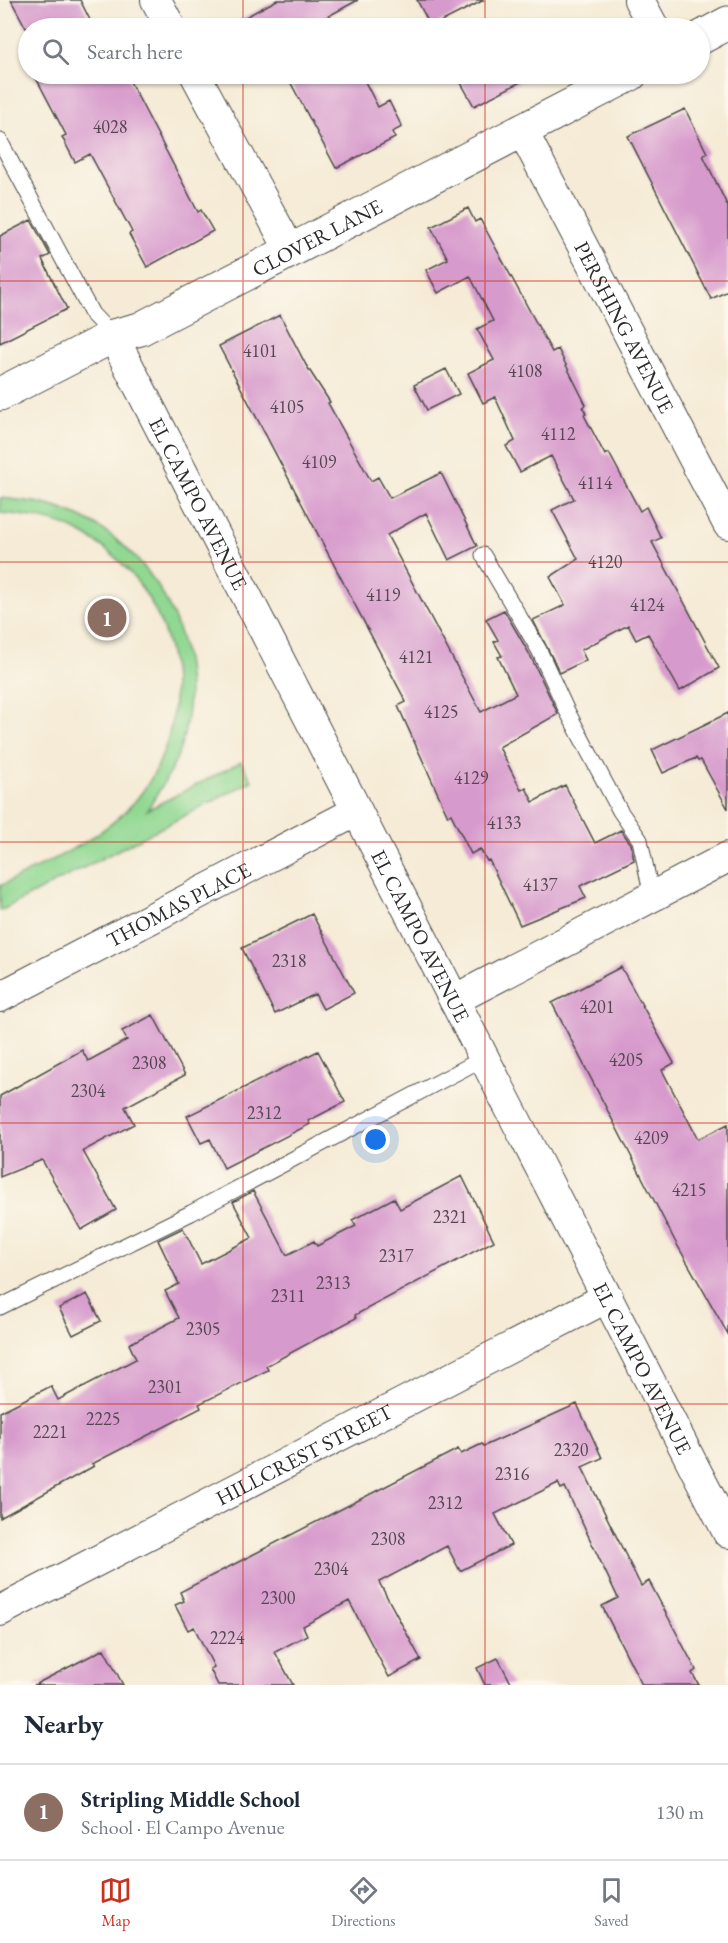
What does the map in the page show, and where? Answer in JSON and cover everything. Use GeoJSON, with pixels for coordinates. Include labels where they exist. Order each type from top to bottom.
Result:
{"type":"FeatureCollection","features":[{"type":"Feature","properties":{"kind":"street"},"geometry":{"type":"LineString","coordinates":[[156,0],[166,18]]}},
{"type":"Feature","properties":{"kind":"street"},"geometry":{"type":"LineString","coordinates":[[639,0],[649,18]]}},
{"type":"Feature","properties":{"kind":"street"},"geometry":{"type":"LineString","coordinates":[[710,32],[728,23]]}},
{"type":"Feature","properties":{"kind":"street"},"geometry":{"type":"LineString","coordinates":[[200,84],[291,252]]}},
{"type":"Feature","properties":{"kind":"street","name":"CLOVER LANE"},"geometry":{"type":"LineString","coordinates":[[0,394],[113,336],[140,329],[612,84]]}},
{"type":"Feature","properties":{"kind":"street","name":"PERSHING AVENUE"},"geometry":{"type":"LineString","coordinates":[[522,130],[728,524]]}},
{"type":"Feature","properties":{"kind":"street","name":"EL CAMPO AVENUE"},"geometry":{"type":"LineString","coordinates":[[113,336],[728,1533]]}},
{"type":"Feature","properties":{"kind":"street","name":"THOMAS PLACE"},"geometry":{"type":"LineString","coordinates":[[0,997],[357,811]]}},
{"type":"Feature","properties":{"kind":"street"},"geometry":{"type":"LineString","coordinates":[[454,1000],[728,857]]}},
{"type":"Feature","properties":{"kind":"street","name":"HILLCREST STREET"},"geometry":{"type":"LineString","coordinates":[[0,1611],[608,1297]]}},
{"type":"Feature","properties":{"kind":"lane"},"geometry":{"type":"LineString","coordinates":[[0,141],[92,314],[113,336]]}},
{"type":"Feature","properties":{"kind":"lane"},"geometry":{"type":"LineString","coordinates":[[483,555],[538,650],[566,709],[620,811],[640,840],[652,897]]}},
{"type":"Feature","properties":{"kind":"lane"},"geometry":{"type":"LineString","coordinates":[[0,1306],[191,1213],[484,1058]]}},
{"type":"Feature","properties":{"kind":"green space"},"geometry":{"type":"Polygon","coordinates":[[[0,498],[51,506],[93,523],[123,545],[148,572],[167,602],[181,636],[188,672],[188,709],[181,746],[175,763],[147,810],[241,762],[252,781],[0,911],[0,886],[96,835],[129,808],[143,791],[162,757],[172,721],[174,684],[169,648],[156,613],[137,581],[111,554],[79,532],[40,518],[0,513],[0,498]]]}},
{"type":"Feature","properties":{"kind":"building"},"geometry":{"type":"Polygon","coordinates":[[[11,0],[80,0],[89,18],[21,18],[11,0]]]}},
{"type":"Feature","properties":{"kind":"building"},"geometry":{"type":"Polygon","coordinates":[[[277,0],[358,0],[325,18],[244,18],[277,0]]]}},
{"type":"Feature","properties":{"kind":"building"},"geometry":{"type":"Polygon","coordinates":[[[417,0],[484,0],[449,18],[426,18],[417,0]]]}},
{"type":"Feature","properties":{"kind":"building"},"geometry":{"type":"Polygon","coordinates":[[[39,84],[131,84],[198,212],[201,210],[213,231],[147,267],[129,234],[132,232],[90,154],[75,162],[62,137],[66,135],[39,84]]]}},
{"type":"Feature","properties":{"kind":"building"},"geometry":{"type":"Polygon","coordinates":[[[291,84],[366,84],[378,107],[389,101],[402,127],[392,132],[395,138],[336,168],[291,84]]]}},
{"type":"Feature","properties":{"kind":"building"},"geometry":{"type":"Polygon","coordinates":[[[462,84],[517,84],[474,106],[462,84]]]}},
{"type":"Feature","properties":{"kind":"building"},"geometry":{"type":"Polygon","coordinates":[[[685,109],[707,153],[703,155],[728,207],[728,291],[711,299],[628,136],[685,109]]]}},
{"type":"Feature","properties":{"kind":"building"},"geometry":{"type":"Polygon","coordinates":[[[468,208],[475,222],[480,219],[552,352],[558,349],[586,405],[583,407],[586,414],[584,415],[605,455],[609,453],[640,511],[646,507],[661,538],[652,542],[719,668],[680,691],[648,634],[636,640],[628,625],[581,650],[586,660],[560,673],[533,620],[565,605],[550,577],[578,559],[552,510],[574,499],[551,456],[520,472],[506,446],[515,441],[495,397],[483,403],[468,373],[494,360],[477,329],[493,321],[470,276],[438,293],[426,270],[448,259],[431,227],[468,208]]]}},
{"type":"Feature","properties":{"kind":"building"},"geometry":{"type":"Polygon","coordinates":[[[31,220],[50,255],[42,259],[67,309],[0,343],[0,236],[31,220]]]}},
{"type":"Feature","properties":{"kind":"building"},"geometry":{"type":"Polygon","coordinates":[[[280,315],[306,365],[330,402],[328,403],[371,481],[378,477],[390,498],[441,473],[477,546],[449,560],[426,513],[387,535],[481,712],[516,694],[498,657],[502,656],[494,642],[498,640],[486,619],[504,610],[530,655],[558,714],[499,747],[521,790],[526,788],[533,802],[565,785],[595,843],[621,830],[631,844],[634,860],[580,886],[586,898],[520,925],[489,860],[487,861],[480,849],[471,854],[451,814],[448,816],[398,706],[406,702],[219,346],[280,315]]]}},
{"type":"Feature","properties":{"kind":"building"},"geometry":{"type":"Polygon","coordinates":[[[446,369],[459,394],[427,410],[414,385],[446,369]]]}},
{"type":"Feature","properties":{"kind":"building"},"geometry":{"type":"Polygon","coordinates":[[[728,713],[728,809],[701,760],[698,761],[696,758],[663,773],[652,750],[728,713]]]}},
{"type":"Feature","properties":{"kind":"building"},"geometry":{"type":"Polygon","coordinates":[[[312,914],[354,993],[323,1009],[315,994],[275,1014],[242,948],[312,914]]]}},
{"type":"Feature","properties":{"kind":"building"},"geometry":{"type":"Polygon","coordinates":[[[621,967],[674,1063],[662,1070],[698,1139],[728,1124],[728,1334],[675,1241],[552,1003],[621,967]]]}},
{"type":"Feature","properties":{"kind":"building"},"geometry":{"type":"Polygon","coordinates":[[[153,1015],[185,1075],[125,1107],[134,1124],[83,1151],[116,1210],[81,1230],[42,1160],[0,1177],[0,1096],[82,1050],[88,1061],[127,1040],[122,1031],[153,1015]]]}},
{"type":"Feature","properties":{"kind":"building"},"geometry":{"type":"Polygon","coordinates":[[[318,1051],[345,1102],[308,1121],[310,1124],[224,1168],[210,1139],[201,1143],[187,1116],[318,1051]]]}},
{"type":"Feature","properties":{"kind":"building"},"geometry":{"type":"Polygon","coordinates":[[[462,1176],[494,1241],[355,1315],[356,1318],[266,1366],[268,1370],[199,1404],[201,1408],[92,1464],[94,1466],[0,1518],[0,1412],[51,1386],[58,1400],[136,1359],[129,1344],[179,1318],[165,1291],[179,1284],[158,1240],[183,1228],[201,1264],[252,1238],[233,1202],[253,1191],[287,1255],[314,1241],[317,1246],[356,1226],[352,1220],[394,1198],[400,1209],[462,1176]]]}},
{"type":"Feature","properties":{"kind":"building"},"geometry":{"type":"Polygon","coordinates":[[[87,1294],[101,1321],[73,1335],[59,1308],[87,1294]]]}},
{"type":"Feature","properties":{"kind":"building"},"geometry":{"type":"Polygon","coordinates":[[[577,1404],[602,1458],[582,1467],[641,1586],[649,1581],[696,1670],[692,1673],[699,1685],[642,1685],[602,1606],[618,1598],[565,1487],[561,1489],[558,1483],[495,1514],[511,1545],[460,1571],[447,1546],[379,1582],[421,1660],[389,1677],[349,1601],[303,1626],[307,1635],[275,1652],[293,1685],[218,1685],[210,1669],[214,1667],[194,1627],[188,1630],[175,1605],[184,1601],[180,1592],[458,1449],[461,1454],[482,1444],[484,1446],[577,1404]]]}},
{"type":"Feature","properties":{"kind":"building"},"geometry":{"type":"Polygon","coordinates":[[[104,1649],[123,1685],[34,1685],[104,1649]]]}},
{"type":"Feature","properties":{"kind":"building"},"geometry":{"type":"Polygon","coordinates":[[[498,1658],[512,1685],[485,1685],[477,1668],[498,1658]]]}},
{"type":"Feature","properties":{"kind":"place","name":"Stripling Middle School"},"geometry":{"type":"Point","coordinates":[107,618]}}]}
